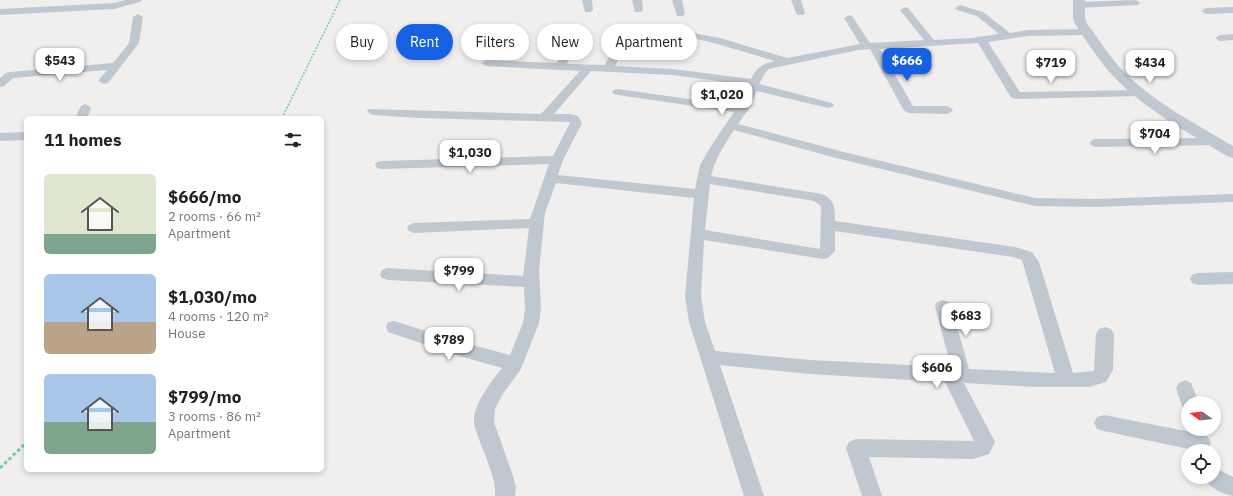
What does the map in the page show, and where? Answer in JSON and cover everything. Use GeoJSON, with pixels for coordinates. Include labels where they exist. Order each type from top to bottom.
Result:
{"type":"FeatureCollection","features":[{"type":"Feature","properties":{"kind":"street"},"geometry":{"type":"LineString","coordinates":[[0,12],[114,6],[128,4],[137,0]]}},
{"type":"Feature","properties":{"kind":"street"},"geometry":{"type":"LineString","coordinates":[[587,0],[588,10]]}},
{"type":"Feature","properties":{"kind":"street"},"geometry":{"type":"LineString","coordinates":[[637,0],[638,10]]}},
{"type":"Feature","properties":{"kind":"street"},"geometry":{"type":"LineString","coordinates":[[677,0],[680,14]]}},
{"type":"Feature","properties":{"kind":"street"},"geometry":{"type":"LineString","coordinates":[[796,0],[800,13]]}},
{"type":"Feature","properties":{"kind":"street"},"geometry":{"type":"LineString","coordinates":[[1135,3],[1079,3],[1079,18],[1085,32],[1118,74],[1141,94],[1166,112],[1233,153]]}},
{"type":"Feature","properties":{"kind":"street"},"geometry":{"type":"LineString","coordinates":[[960,8],[980,14],[1008,36]]}},
{"type":"Feature","properties":{"kind":"street"},"geometry":{"type":"LineString","coordinates":[[905,10],[931,43]]}},
{"type":"Feature","properties":{"kind":"street"},"geometry":{"type":"LineString","coordinates":[[1206,11],[1233,10]]}},
{"type":"Feature","properties":{"kind":"street"},"geometry":{"type":"LineString","coordinates":[[104,81],[134,43],[138,17]]}},
{"type":"Feature","properties":{"kind":"street"},"geometry":{"type":"LineString","coordinates":[[849,18],[870,46],[909,109],[947,110]]}},
{"type":"Feature","properties":{"kind":"street"},"geometry":{"type":"LineString","coordinates":[[754,496],[697,322],[693,296],[701,194],[707,165],[717,146],[742,110],[760,71],[765,67],[787,61],[870,46],[971,41],[1028,33],[1085,32]]}},
{"type":"Feature","properties":{"kind":"street"},"geometry":{"type":"LineString","coordinates":[[697,37],[716,40],[787,61]]}},
{"type":"Feature","properties":{"kind":"street"},"geometry":{"type":"LineString","coordinates":[[1220,38],[1233,37]]}},
{"type":"Feature","properties":{"kind":"street"},"geometry":{"type":"LineString","coordinates":[[981,39],[1016,96],[1141,94]]}},
{"type":"Feature","properties":{"kind":"street"},"geometry":{"type":"LineString","coordinates":[[560,67],[564,60]]}},
{"type":"Feature","properties":{"kind":"street"},"geometry":{"type":"LineString","coordinates":[[609,68],[613,60]]}},
{"type":"Feature","properties":{"kind":"street"},"geometry":{"type":"LineString","coordinates":[[486,63],[673,72],[753,84],[828,105]]}},
{"type":"Feature","properties":{"kind":"street"},"geometry":{"type":"LineString","coordinates":[[0,84],[10,75],[115,66]]}},
{"type":"Feature","properties":{"kind":"street"},"geometry":{"type":"LineString","coordinates":[[544,118],[589,67]]}},
{"type":"Feature","properties":{"kind":"street"},"geometry":{"type":"LineString","coordinates":[[618,92],[742,110]]}},
{"type":"Feature","properties":{"kind":"street"},"geometry":{"type":"LineString","coordinates":[[373,111],[419,114],[570,118],[574,119],[576,123],[557,160],[538,213],[531,270],[533,309],[531,323],[515,364],[495,390],[486,409],[484,422],[504,476],[506,487],[505,496]]}},
{"type":"Feature","properties":{"kind":"street"},"geometry":{"type":"LineString","coordinates":[[731,126],[841,156],[1035,202],[1096,203],[1233,198]]}},
{"type":"Feature","properties":{"kind":"street"},"geometry":{"type":"LineString","coordinates":[[0,137],[24,136]]}},
{"type":"Feature","properties":{"kind":"street"},"geometry":{"type":"LineString","coordinates":[[1096,143],[1215,142]]}},
{"type":"Feature","properties":{"kind":"street"},"geometry":{"type":"LineString","coordinates":[[382,165],[557,160]]}},
{"type":"Feature","properties":{"kind":"street"},"geometry":{"type":"LineString","coordinates":[[550,178],[701,194]]}},
{"type":"Feature","properties":{"kind":"street"},"geometry":{"type":"LineString","coordinates":[[697,234],[823,254],[828,251],[828,204],[824,200],[817,197],[704,180]]}},
{"type":"Feature","properties":{"kind":"street"},"geometry":{"type":"LineString","coordinates":[[414,228],[536,223]]}},
{"type":"Feature","properties":{"kind":"street"},"geometry":{"type":"LineString","coordinates":[[828,225],[1015,252],[1026,256],[1031,262],[1066,380]]}},
{"type":"Feature","properties":{"kind":"street"},"geometry":{"type":"LineString","coordinates":[[388,274],[531,282]]}},
{"type":"Feature","properties":{"kind":"street"},"geometry":{"type":"LineString","coordinates":[[1198,279],[1233,278]]}},
{"type":"Feature","properties":{"kind":"street"},"geometry":{"type":"LineString","coordinates":[[872,496],[856,448],[973,450],[982,448],[985,442],[956,375],[943,306]]}},
{"type":"Feature","properties":{"kind":"street"},"geometry":{"type":"LineString","coordinates":[[394,327],[456,348],[515,364]]}},
{"type":"Feature","properties":{"kind":"street"},"geometry":{"type":"LineString","coordinates":[[708,356],[810,367],[1034,380],[1089,380],[1100,377],[1104,370],[1105,334]]}},
{"type":"Feature","properties":{"kind":"street"},"geometry":{"type":"LineString","coordinates":[[1104,423],[1201,441]]}},
{"type":"Feature","properties":{"kind":"street"},"geometry":{"type":"LineString","coordinates":[[1221,481],[1233,487]]}},
{"type":"Feature","properties":{"kind":"path"},"geometry":{"type":"LineString","coordinates":[[283,116],[340,0]]}},
{"type":"Feature","properties":{"kind":"path"},"geometry":{"type":"LineString","coordinates":[[0,468],[24,445]]}}]}
